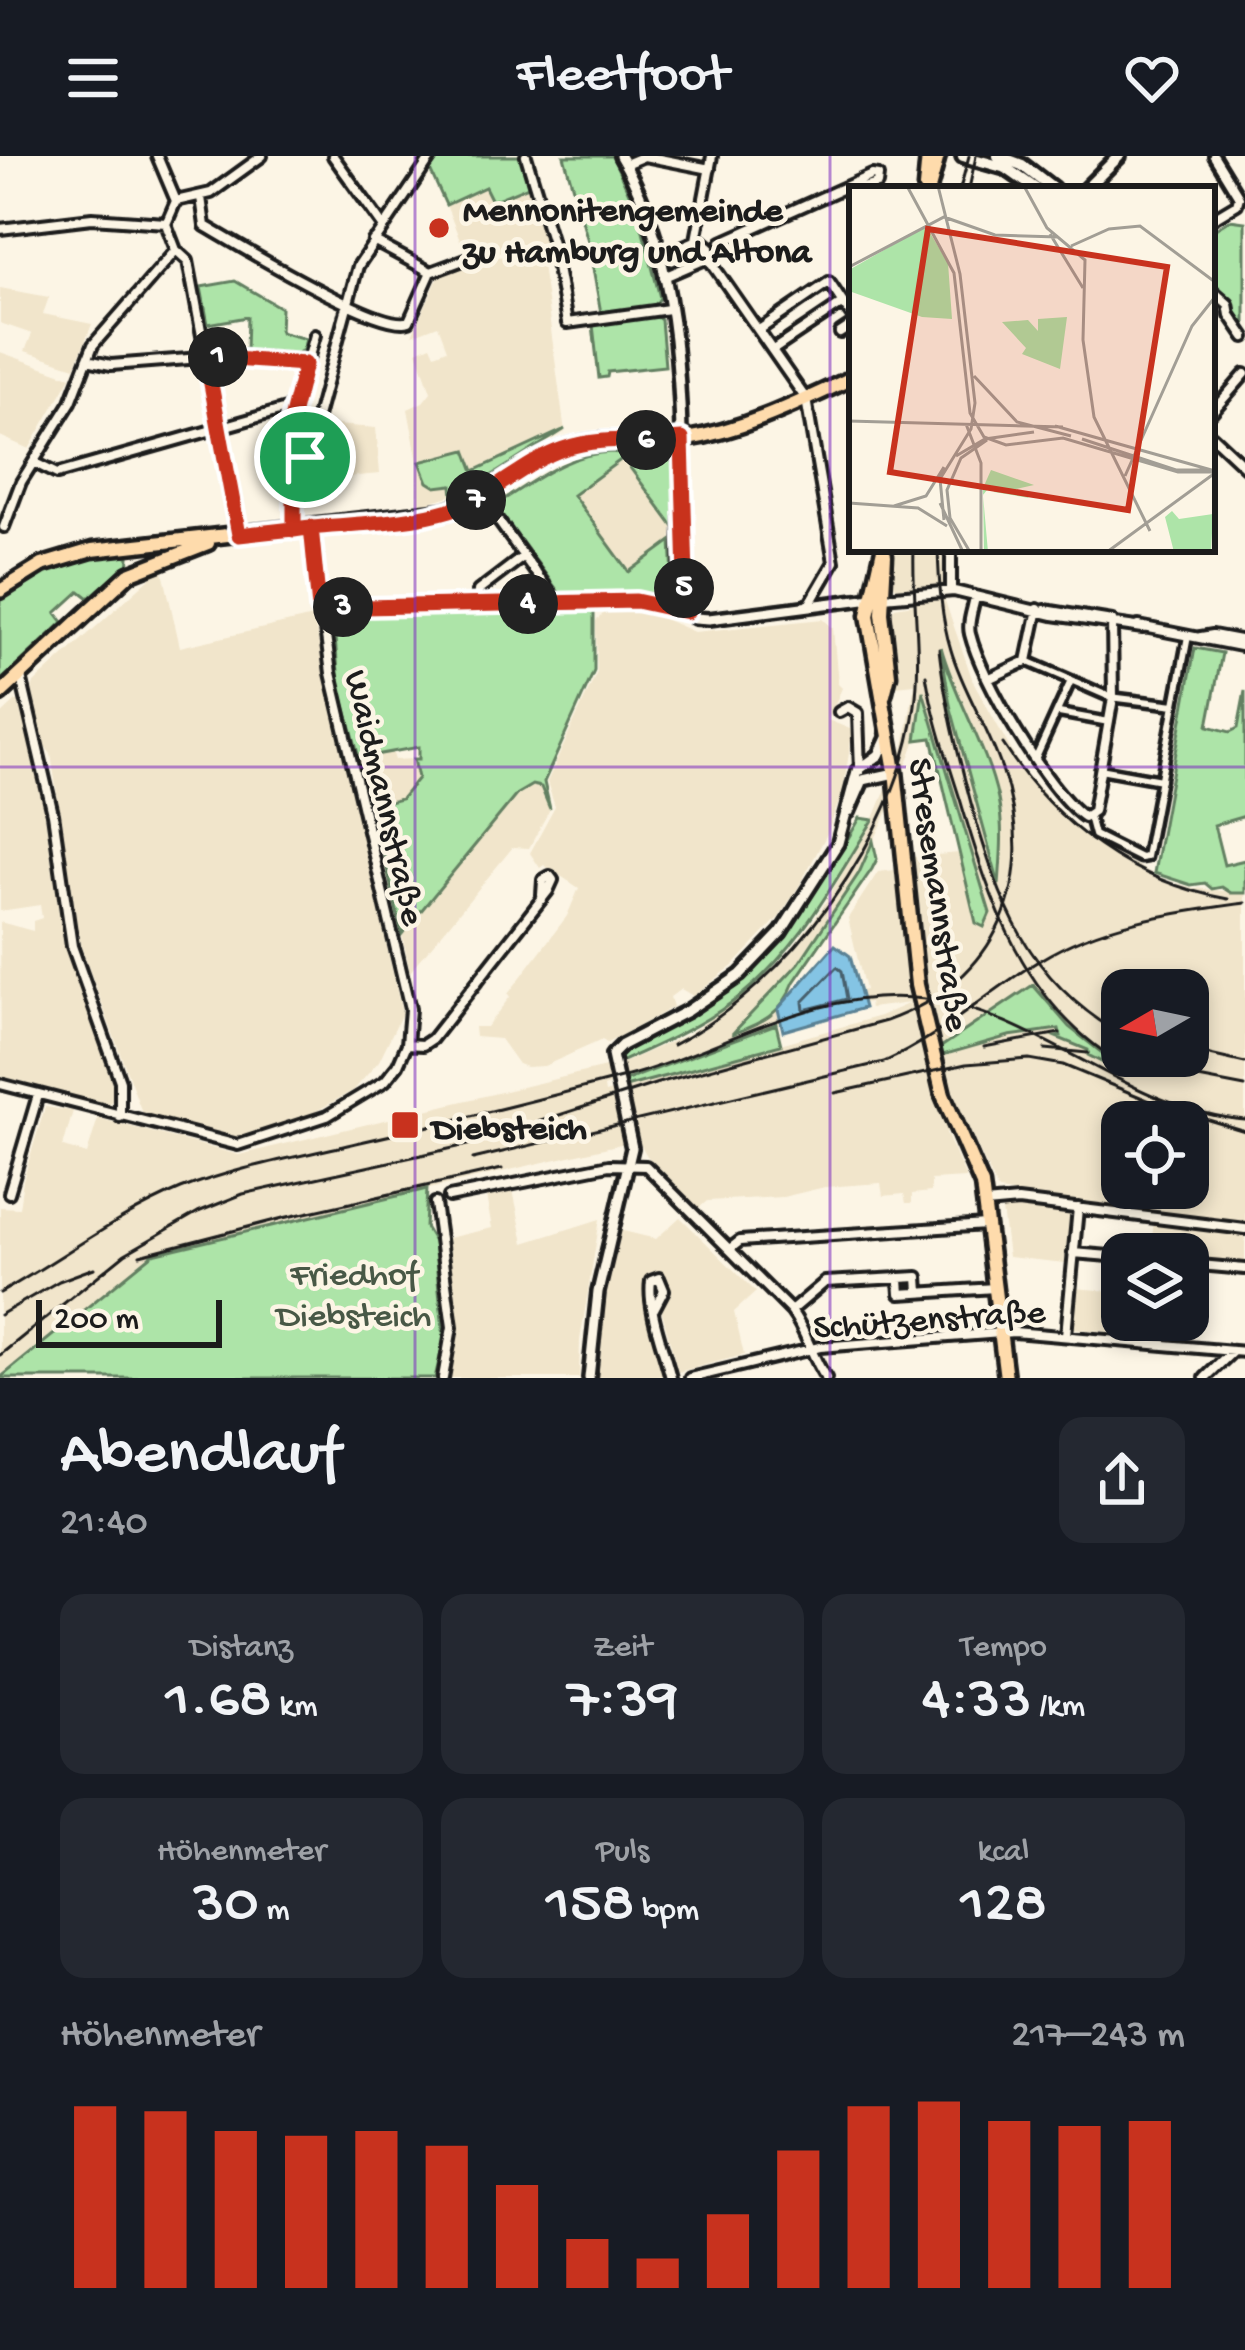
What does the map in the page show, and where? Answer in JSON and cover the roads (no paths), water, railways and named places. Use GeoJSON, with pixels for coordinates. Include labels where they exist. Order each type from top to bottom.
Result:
{"type":"FeatureCollection","features":[{"type":"Feature","properties":{"kind":"main road"},"geometry":{"type":"LineString","coordinates":[[927,186],[928,156]]}},
{"type":"Feature","properties":{"kind":"main road"},"geometry":{"type":"LineString","coordinates":[[928,186],[938,156]]}},
{"type":"Feature","properties":{"kind":"main road"},"geometry":{"type":"LineString","coordinates":[[963,156],[1006,168],[1031,186]]}},
{"type":"Feature","properties":{"kind":"main road"},"geometry":{"type":"LineString","coordinates":[[998,156],[1024,161],[1050,186]]}},
{"type":"Feature","properties":{"kind":"main road"},"geometry":{"type":"LineString","coordinates":[[1089,186],[1119,156]]}},
{"type":"Feature","properties":{"kind":"main road"},"geometry":{"type":"LineString","coordinates":[[1079,186],[1096,178]]}},
{"type":"Feature","properties":{"kind":"main road"},"geometry":{"type":"LineString","coordinates":[[0,591],[51,561],[122,546],[430,515],[482,497],[563,448],[613,440],[682,439],[742,424],[849,379]]}},
{"type":"Feature","properties":{"kind":"main road"},"geometry":{"type":"LineString","coordinates":[[0,694],[129,574],[188,548],[236,535]]}},
{"type":"Feature","properties":{"kind":"main road"},"geometry":{"type":"LineString","coordinates":[[122,546],[134,558],[129,574]]}},
{"type":"Feature","properties":{"kind":"main road","name":"Stresemannstraße"},"geometry":{"type":"LineString","coordinates":[[876,597],[889,675],[884,696],[919,998],[943,1095],[974,1161],[985,1204],[1006,1378]]}},
{"type":"Feature","properties":{"kind":"street"},"geometry":{"type":"LineString","coordinates":[[157,156],[176,201],[166,224]]}},
{"type":"Feature","properties":{"kind":"street"},"geometry":{"type":"LineString","coordinates":[[176,201],[201,197],[262,156]]}},
{"type":"Feature","properties":{"kind":"street"},"geometry":{"type":"LineString","coordinates":[[333,156],[383,226]]}},
{"type":"Feature","properties":{"kind":"street"},"geometry":{"type":"LineString","coordinates":[[294,530],[294,502],[358,266],[432,156]]}},
{"type":"Feature","properties":{"kind":"street"},"geometry":{"type":"LineString","coordinates":[[526,156],[554,246],[567,322],[669,309]]}},
{"type":"Feature","properties":{"kind":"street"},"geometry":{"type":"LineString","coordinates":[[687,612],[682,439],[669,309],[658,257],[623,160],[644,156],[710,169]]}},
{"type":"Feature","properties":{"kind":"street"},"geometry":{"type":"LineString","coordinates":[[696,240],[712,156]]}},
{"type":"Feature","properties":{"kind":"street"},"geometry":{"type":"LineString","coordinates":[[1214,156],[1239,199],[1215,217]]}},
{"type":"Feature","properties":{"kind":"street"},"geometry":{"type":"LineString","coordinates":[[710,247],[849,192]]}},
{"type":"Feature","properties":{"kind":"street"},"geometry":{"type":"LineString","coordinates":[[201,197],[205,226],[394,325],[404,324],[431,272],[466,259]]}},
{"type":"Feature","properties":{"kind":"street"},"geometry":{"type":"LineString","coordinates":[[0,230],[92,218],[166,224]]}},
{"type":"Feature","properties":{"kind":"street"},"geometry":{"type":"LineString","coordinates":[[166,224],[188,261],[236,535]]}},
{"type":"Feature","properties":{"kind":"street"},"geometry":{"type":"LineString","coordinates":[[658,257],[705,240],[710,247],[708,258],[806,399],[834,562],[821,589],[803,609]]}},
{"type":"Feature","properties":{"kind":"street"},"geometry":{"type":"LineString","coordinates":[[373,241],[431,272]]}},
{"type":"Feature","properties":{"kind":"street"},"geometry":{"type":"LineString","coordinates":[[4,526],[21,482],[71,402],[104,330],[180,252]]}},
{"type":"Feature","properties":{"kind":"street"},"geometry":{"type":"LineString","coordinates":[[663,278],[708,258]]}},
{"type":"Feature","properties":{"kind":"street"},"geometry":{"type":"LineString","coordinates":[[759,329],[829,282],[849,314]]}},
{"type":"Feature","properties":{"kind":"street"},"geometry":{"type":"LineString","coordinates":[[1215,293],[1228,304],[1245,337]]}},
{"type":"Feature","properties":{"kind":"street"},"geometry":{"type":"LineString","coordinates":[[773,350],[843,303]]}},
{"type":"Feature","properties":{"kind":"street"},"geometry":{"type":"LineString","coordinates":[[840,333],[849,323]]}},
{"type":"Feature","properties":{"kind":"street"},"geometry":{"type":"LineString","coordinates":[[305,457],[294,432],[293,407],[315,335]]}},
{"type":"Feature","properties":{"kind":"street"},"geometry":{"type":"LineString","coordinates":[[87,360],[111,365],[206,357],[305,364]]}},
{"type":"Feature","properties":{"kind":"street"},"geometry":{"type":"LineString","coordinates":[[1215,409],[1245,374]]}},
{"type":"Feature","properties":{"kind":"street"},"geometry":{"type":"LineString","coordinates":[[35,463],[58,474],[293,407]]}},
{"type":"Feature","properties":{"kind":"street"},"geometry":{"type":"LineString","coordinates":[[1215,439],[1245,467]]}},
{"type":"Feature","properties":{"kind":"street"},"geometry":{"type":"LineString","coordinates":[[482,497],[551,593],[553,603]]}},
{"type":"Feature","properties":{"kind":"street","name":"Waidmannstraße"},"geometry":{"type":"LineString","coordinates":[[120,1117],[238,1145],[327,1116],[391,1075],[407,1044],[409,1003],[331,673],[311,527]]}},
{"type":"Feature","properties":{"kind":"street"},"geometry":{"type":"LineString","coordinates":[[950,591],[951,552]]}},
{"type":"Feature","properties":{"kind":"street"},"geometry":{"type":"LineString","coordinates":[[477,605],[478,591],[524,556]]}},
{"type":"Feature","properties":{"kind":"street"},"geometry":{"type":"LineString","coordinates":[[821,589],[842,602]]}},
{"type":"Feature","properties":{"kind":"street"},"geometry":{"type":"LineString","coordinates":[[319,608],[636,601],[709,619],[950,591],[1245,644]]}},
{"type":"Feature","properties":{"kind":"street"},"geometry":{"type":"LineString","coordinates":[[975,597],[970,632],[990,678],[1034,761],[1079,814],[1089,816]]}},
{"type":"Feature","properties":{"kind":"street"},"geometry":{"type":"LineString","coordinates":[[990,678],[1027,661],[1041,610]]}},
{"type":"Feature","properties":{"kind":"street"},"geometry":{"type":"LineString","coordinates":[[1111,623],[1113,698],[1089,816],[1094,835],[1144,858],[1188,636]]}},
{"type":"Feature","properties":{"kind":"street"},"geometry":{"type":"LineString","coordinates":[[1027,661],[1113,698],[1175,705]]}},
{"type":"Feature","properties":{"kind":"street"},"geometry":{"type":"LineString","coordinates":[[0,1084],[120,1117],[122,1088],[72,946],[47,783],[21,674]]}},
{"type":"Feature","properties":{"kind":"street"},"geometry":{"type":"LineString","coordinates":[[1034,761],[1070,683]]}},
{"type":"Feature","properties":{"kind":"street"},"geometry":{"type":"LineString","coordinates":[[589,1378],[598,1292],[630,1163],[631,1143],[612,1064],[614,1052],[688,1011],[740,974],[793,918],[830,860],[861,775],[856,710],[846,707],[839,712]]}},
{"type":"Feature","properties":{"kind":"street"},"geometry":{"type":"LineString","coordinates":[[1058,713],[1109,722]]}},
{"type":"Feature","properties":{"kind":"street"},"geometry":{"type":"LineString","coordinates":[[861,775],[890,732]]}},
{"type":"Feature","properties":{"kind":"street"},"geometry":{"type":"LineString","coordinates":[[861,744],[874,758]]}},
{"type":"Feature","properties":{"kind":"street"},"geometry":{"type":"LineString","coordinates":[[1100,769],[1161,780]]}},
{"type":"Feature","properties":{"kind":"street"},"geometry":{"type":"LineString","coordinates":[[861,775],[895,772]]}},
{"type":"Feature","properties":{"kind":"street"},"geometry":{"type":"LineString","coordinates":[[407,1044],[423,1045],[432,1039],[542,895]]}},
{"type":"Feature","properties":{"kind":"street"},"geometry":{"type":"LineString","coordinates":[[9,1193],[38,1095]]}},
{"type":"Feature","properties":{"kind":"street"},"geometry":{"type":"LineString","coordinates":[[449,1196],[630,1163],[652,1170],[791,1311],[805,1329],[826,1378]]}},
{"type":"Feature","properties":{"kind":"street"},"geometry":{"type":"LineString","coordinates":[[985,1204],[1018,1201],[1245,1229]]}},
{"type":"Feature","properties":{"kind":"street"},"geometry":{"type":"LineString","coordinates":[[435,1203],[452,1327],[443,1378]]}},
{"type":"Feature","properties":{"kind":"street"},"geometry":{"type":"LineString","coordinates":[[1066,1335],[1078,1208]]}},
{"type":"Feature","properties":{"kind":"street"},"geometry":{"type":"LineString","coordinates":[[730,1247],[740,1241],[988,1225]]}},
{"type":"Feature","properties":{"kind":"street"},"geometry":{"type":"LineString","coordinates":[[1073,1253],[1101,1255]]}},
{"type":"Feature","properties":{"kind":"street"},"geometry":{"type":"LineString","coordinates":[[1209,1266],[1245,1269]]}},
{"type":"Feature","properties":{"kind":"street"},"geometry":{"type":"LineString","coordinates":[[791,1311],[825,1282],[918,1277],[919,1292]]}},
{"type":"Feature","properties":{"kind":"street"},"geometry":{"type":"LineString","coordinates":[[899,1279],[900,1294],[996,1288]]}},
{"type":"Feature","properties":{"kind":"street"},"geometry":{"type":"LineString","coordinates":[[654,1309],[671,1378]]}},
{"type":"Feature","properties":{"kind":"street","name":"Schützenstraße"},"geometry":{"type":"LineString","coordinates":[[690,1378],[812,1349],[1002,1332],[1245,1352]]}},
{"type":"Feature","properties":{"kind":"street"},"geometry":{"type":"LineString","coordinates":[[1205,1378],[1233,1351]]}},
{"type":"Feature","properties":{"kind":"water"},"geometry":{"type":"Polygon","coordinates":[[[835,945],[850,956],[864,1008],[783,1031],[778,1009],[835,945]]]}},
{"type":"Feature","properties":{"kind":"tram line"},"geometry":{"type":"LineString","coordinates":[[961,186],[969,156]]}},
{"type":"Feature","properties":{"kind":"tram line"},"geometry":{"type":"LineString","coordinates":[[673,1045],[716,1019],[796,946],[862,854],[886,805],[915,705],[914,552]]}},
{"type":"Feature","properties":{"kind":"tram line"},"geometry":{"type":"LineString","coordinates":[[926,675],[941,737],[999,913],[1036,982],[1060,1013],[1101,1048]]}},
{"type":"Feature","properties":{"kind":"tram line"},"geometry":{"type":"LineString","coordinates":[[0,1293],[134,1212],[202,1181],[621,1078],[770,1023],[845,1002],[925,999],[967,1008],[1162,1099],[1202,1113],[1245,1120]]}},
{"type":"Feature","properties":{"kind":"railway"},"geometry":{"type":"LineString","coordinates":[[970,186],[976,156]]}},
{"type":"Feature","properties":{"kind":"railway"},"geometry":{"type":"LineString","coordinates":[[0,1355],[125,1254],[198,1212],[243,1194],[467,1145],[658,1083],[886,1021],[925,1003],[957,980],[1001,922],[1012,887],[1016,850],[1013,810],[1002,769],[948,638],[938,552]]}},
{"type":"Feature","properties":{"kind":"railway"},"geometry":{"type":"LineString","coordinates":[[939,649],[966,784],[1006,906],[1040,964],[1101,1021]]}},
{"type":"Feature","properties":{"kind":"railway"},"geometry":{"type":"LineString","coordinates":[[1003,744],[1047,800],[1099,846],[1160,879],[1228,899]]}},
{"type":"Feature","properties":{"kind":"railway"},"geometry":{"type":"LineString","coordinates":[[473,1159],[884,1062],[925,1040],[1040,960],[1088,936],[1139,921],[1245,903]]}},
{"type":"Feature","properties":{"kind":"railway"},"geometry":{"type":"LineString","coordinates":[[984,1047],[1060,1033]]}},
{"type":"Feature","properties":{"kind":"railway"},"geometry":{"type":"LineString","coordinates":[[1045,1049],[1088,1053]]}},
{"type":"Feature","properties":{"kind":"railway"},"geometry":{"type":"LineString","coordinates":[[1209,1055],[1245,1063]]}},
{"type":"Feature","properties":{"kind":"railway"},"geometry":{"type":"LineString","coordinates":[[835,1093],[966,1064],[1029,1059],[1063,1065],[1162,1106],[1245,1131]]}},
{"type":"Feature","properties":{"kind":"railway"},"geometry":{"type":"LineString","coordinates":[[1193,1077],[1245,1087]]}},
{"type":"Feature","properties":{"kind":"railway"},"geometry":{"type":"LineString","coordinates":[[140,1255],[502,1169]]}},
{"type":"Feature","properties":{"kind":"railway"},"geometry":{"type":"LineString","coordinates":[[0,1315],[59,1281],[94,1268]]}},
{"type":"Feature","properties":{"kind":"place","name":"Mennonitengemeinde zu Hamburg und Altona"},"geometry":{"type":"Point","coordinates":[439,228]}},
{"type":"Feature","properties":{"kind":"place","name":"Diebsteich"},"geometry":{"type":"Point","coordinates":[405,1125]}},
{"type":"Feature","properties":{"kind":"park label","name":"Friedhof Diebsteich"},"geometry":{"type":"Point","coordinates":[354,1292]}}]}
